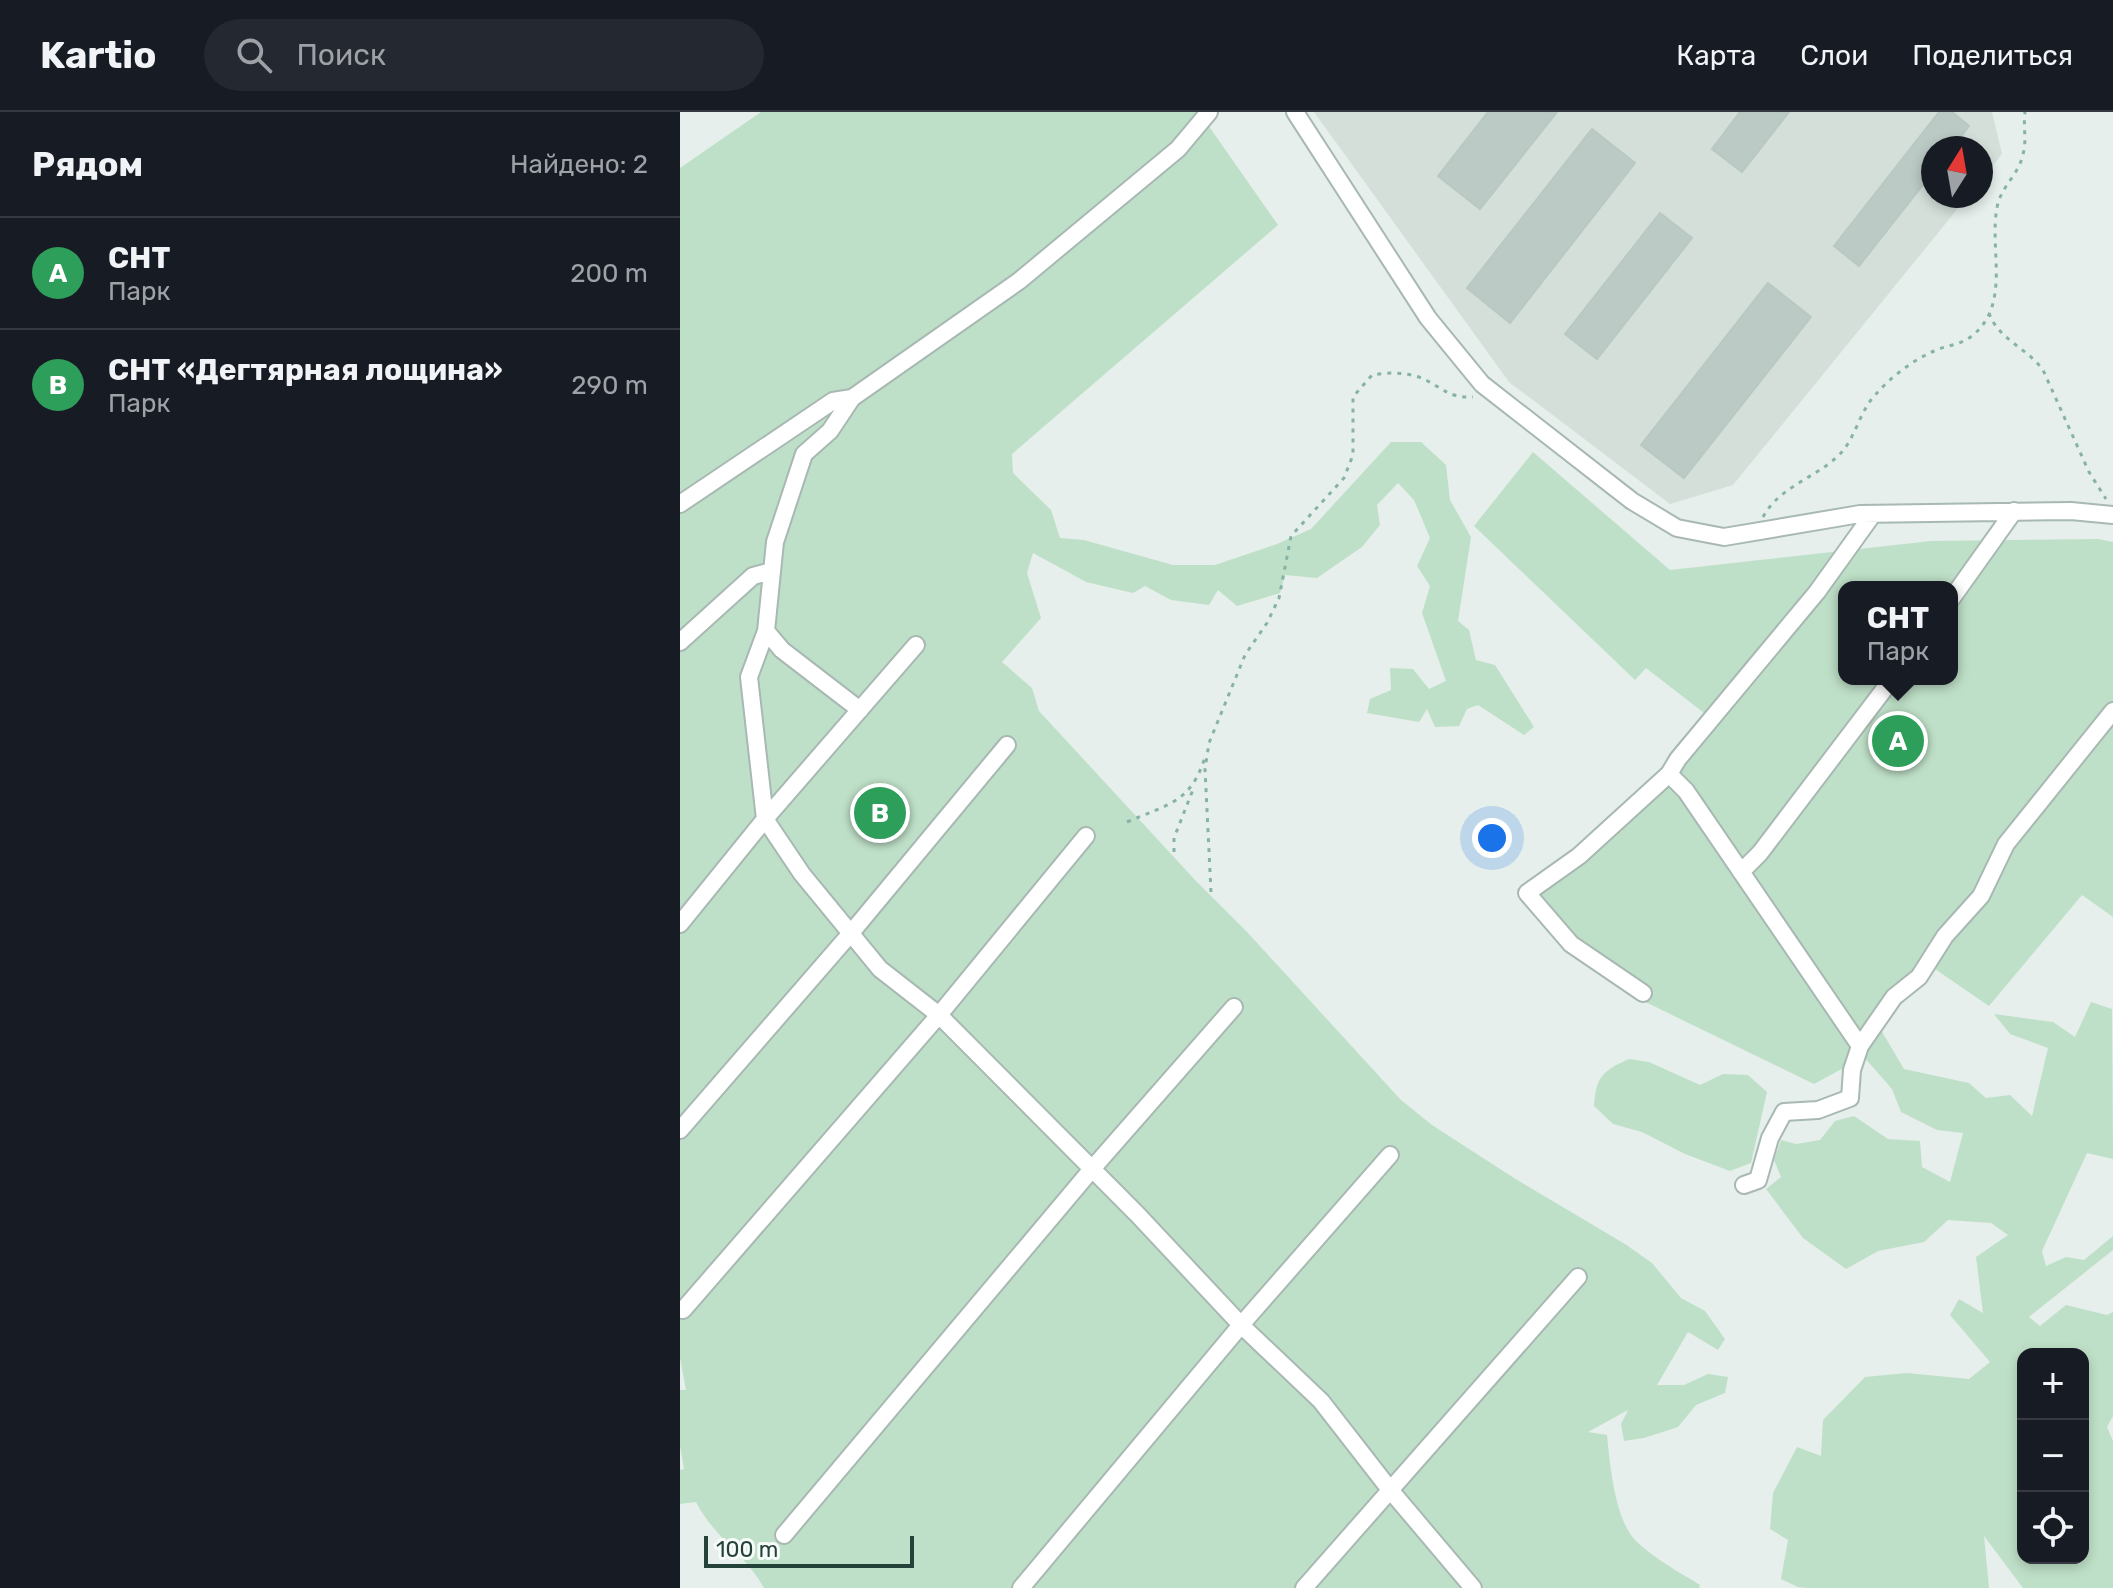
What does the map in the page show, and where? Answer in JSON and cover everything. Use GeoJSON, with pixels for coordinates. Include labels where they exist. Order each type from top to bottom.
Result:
{"type":"FeatureCollection","features":[{"type":"Feature","properties":{"kind":"street"},"geometry":{"type":"LineString","coordinates":[[1209,112],[1178,149],[1031,272],[852,398],[830,431],[804,454],[775,542],[766,631],[749,677],[765,819],[802,874],[880,969],[939,1015],[1137,1214],[1241,1325],[1321,1401],[1391,1491],[1473,1588]]}},
{"type":"Feature","properties":{"kind":"street"},"geometry":{"type":"LineString","coordinates":[[1295,112],[1428,318],[1482,384],[1632,501],[1677,528],[1724,537],[1873,514],[2112,509]]}},
{"type":"Feature","properties":{"kind":"street"},"geometry":{"type":"LineString","coordinates":[[680,504],[833,401],[852,398]]}},
{"type":"Feature","properties":{"kind":"street"},"geometry":{"type":"LineString","coordinates":[[1958,590],[2014,511]]}},
{"type":"Feature","properties":{"kind":"street"},"geometry":{"type":"LineString","coordinates":[[1643,993],[1571,944],[1527,893],[1579,856],[1669,774],[1678,759],[1817,592],[1873,514]]}},
{"type":"Feature","properties":{"kind":"street"},"geometry":{"type":"LineString","coordinates":[[680,642],[753,576],[772,571]]}},
{"type":"Feature","properties":{"kind":"street"},"geometry":{"type":"LineString","coordinates":[[766,631],[782,650],[860,710]]}},
{"type":"Feature","properties":{"kind":"street"},"geometry":{"type":"LineString","coordinates":[[680,924],[765,819],[916,645]]}},
{"type":"Feature","properties":{"kind":"street"},"geometry":{"type":"LineString","coordinates":[[1741,872],[1760,853],[1887,685]]}},
{"type":"Feature","properties":{"kind":"street"},"geometry":{"type":"LineString","coordinates":[[1744,1185],[1758,1180],[1770,1138],[1784,1112],[1818,1110],[1850,1098],[1852,1070],[1860,1046],[1894,997],[1919,977],[1945,936],[1981,896],[2006,844],[2113,711]]}},
{"type":"Feature","properties":{"kind":"street"},"geometry":{"type":"LineString","coordinates":[[680,1130],[851,933],[1007,745]]}},
{"type":"Feature","properties":{"kind":"street"},"geometry":{"type":"LineString","coordinates":[[1669,774],[1686,791],[1860,1046]]}},
{"type":"Feature","properties":{"kind":"street"},"geometry":{"type":"LineString","coordinates":[[683,1310],[939,1015],[1086,836]]}},
{"type":"Feature","properties":{"kind":"street"},"geometry":{"type":"LineString","coordinates":[[784,1535],[1092,1169],[1234,1007]]}},
{"type":"Feature","properties":{"kind":"street"},"geometry":{"type":"LineString","coordinates":[[1021,1588],[1241,1325],[1390,1155]]}},
{"type":"Feature","properties":{"kind":"street"},"geometry":{"type":"LineString","coordinates":[[1304,1588],[1578,1277]]}},
{"type":"Feature","properties":{"kind":"path"},"geometry":{"type":"LineString","coordinates":[[1758,531],[1766,511],[1781,495],[1839,455],[1879,390],[1922,356],[1971,338],[1979,330],[1989,313],[1997,277],[1996,212],[2000,194],[2024,154],[2025,112]]}},
{"type":"Feature","properties":{"kind":"path"},"geometry":{"type":"LineString","coordinates":[[1989,313],[2000,331],[2034,358],[2043,370],[2089,472],[2112,509]]}},
{"type":"Feature","properties":{"kind":"path"},"geometry":{"type":"LineString","coordinates":[[1174,852],[1174,838],[1188,798],[1245,655],[1267,623],[1279,598],[1291,536],[1344,478],[1353,455],[1353,397],[1372,375],[1389,372],[1421,378],[1455,397],[1497,396]]}},
{"type":"Feature","properties":{"kind":"path"},"geometry":{"type":"LineString","coordinates":[[1209,743],[1205,769],[1211,892]]}},
{"type":"Feature","properties":{"kind":"path"},"geometry":{"type":"LineString","coordinates":[[1127,822],[1186,795],[1198,778]]}},
{"type":"Feature","properties":{"kind":"shaded area"},"geometry":{"type":"Polygon","coordinates":[[[1314,112],[1992,112],[2002,154],[1993,165],[1993,136],[1921,136],[1921,208],[1958,208],[1733,485],[1670,504],[1509,382],[1314,112]]]}},
{"type":"Feature","properties":{"kind":"green space"},"geometry":{"type":"Polygon","coordinates":[[[761,112],[1199,112],[1278,225],[1012,454],[1013,473],[1051,510],[1060,538],[1084,540],[1173,565],[1215,565],[1311,529],[1391,442],[1421,442],[1446,465],[1450,500],[1471,537],[1458,621],[1469,630],[1476,660],[1495,665],[1534,727],[1524,735],[1478,705],[1467,709],[1459,726],[1435,727],[1427,709],[1419,722],[1367,713],[1370,699],[1391,690],[1390,668],[1413,669],[1429,689],[1446,681],[1422,613],[1430,586],[1417,566],[1430,538],[1414,500],[1398,483],[1377,505],[1380,525],[1362,547],[1317,578],[1285,575],[1280,593],[1237,606],[1218,590],[1209,605],[1171,600],[1145,586],[1133,593],[1086,582],[1033,553],[1027,573],[1041,618],[1002,662],[1032,688],[1039,711],[1401,1100],[1432,1125],[1514,1178],[1625,1244],[1652,1263],[1681,1298],[1705,1311],[1725,1339],[1718,1350],[1688,1332],[1657,1385],[1684,1385],[1708,1374],[1728,1377],[1725,1393],[1696,1405],[1678,1427],[1644,1438],[1624,1441],[1621,1424],[1628,1410],[1588,1432],[1607,1435],[1615,1492],[1623,1521],[1630,1533],[1644,1548],[1700,1585],[1699,1588],[764,1588],[748,1565],[711,1525],[696,1502],[680,1504],[680,1470],[684,1469],[680,1446],[680,1390],[686,1390],[680,1358],[680,168],[761,112]]]}},
{"type":"Feature","properties":{"kind":"green space"},"geometry":{"type":"Polygon","coordinates":[[[1533,452],[1670,570],[1931,541],[2098,539],[2113,542],[2113,917],[2082,895],[1989,1006],[1935,969],[1896,1006],[1881,1030],[1904,1069],[1969,1083],[1986,1098],[2010,1095],[2032,1116],[2048,1048],[2010,1034],[1994,1014],[2053,1022],[2075,1037],[2091,1002],[2112,1009],[2113,1159],[2087,1153],[2042,1251],[2046,1266],[2066,1257],[2084,1260],[2113,1236],[2113,1250],[2029,1317],[2040,1326],[2066,1305],[2107,1315],[2113,1312],[2113,1416],[2107,1427],[2113,1441],[2113,1588],[2023,1588],[1984,1536],[1989,1588],[1808,1588],[1781,1579],[1788,1540],[1770,1529],[1773,1493],[1797,1447],[1821,1456],[1823,1420],[1865,1377],[1907,1373],[1969,1379],[1990,1362],[1950,1315],[1959,1299],[1983,1313],[1976,1257],[2008,1235],[1991,1223],[1948,1220],[1924,1242],[1878,1251],[1846,1269],[1803,1238],[1766,1189],[1781,1177],[1774,1160],[1781,1140],[1796,1144],[1820,1140],[1835,1121],[1854,1116],[1888,1139],[1920,1141],[1922,1167],[1950,1182],[1963,1133],[1937,1130],[1901,1112],[1892,1089],[1864,1057],[1814,1084],[1633,996],[1564,948],[1518,892],[1575,848],[1662,770],[1704,713],[1646,668],[1635,680],[1474,526],[1533,452]]]}},
{"type":"Feature","properties":{"kind":"green space"},"geometry":{"type":"Polygon","coordinates":[[[1629,1059],[1649,1062],[1700,1085],[1723,1074],[1748,1075],[1767,1092],[1751,1163],[1730,1171],[1685,1154],[1642,1132],[1613,1124],[1594,1106],[1597,1088],[1607,1071],[1629,1059]]]}},
{"type":"Feature","properties":{"kind":"building"},"geometry":{"type":"Polygon","coordinates":[[[1488,112],[1557,112],[1480,209],[1438,176],[1488,112]]]}},
{"type":"Feature","properties":{"kind":"building"},"geometry":{"type":"Polygon","coordinates":[[[1740,112],[1789,112],[1742,172],[1712,149],[1740,112]]]}},
{"type":"Feature","properties":{"kind":"building"},"geometry":{"type":"Polygon","coordinates":[[[1939,112],[1952,112],[1969,126],[1961,136],[1921,136],[1921,187],[1859,266],[1834,246],[1939,112]]]}},
{"type":"Feature","properties":{"kind":"building"},"geometry":{"type":"Polygon","coordinates":[[[1592,129],[1635,163],[1510,323],[1467,288],[1592,129]]]}},
{"type":"Feature","properties":{"kind":"building"},"geometry":{"type":"Polygon","coordinates":[[[1660,213],[1692,238],[1597,359],[1565,334],[1660,213]]]}},
{"type":"Feature","properties":{"kind":"building"},"geometry":{"type":"Polygon","coordinates":[[[1768,283],[1811,317],[1684,478],[1641,445],[1768,283]]]}},
{"type":"Feature","properties":{"kind":"place","name":"СНТ"},"geometry":{"type":"Point","coordinates":[1898,741]}},
{"type":"Feature","properties":{"kind":"place","name":"СНТ «Дегтярная лощина»"},"geometry":{"type":"Point","coordinates":[880,813]}}]}
